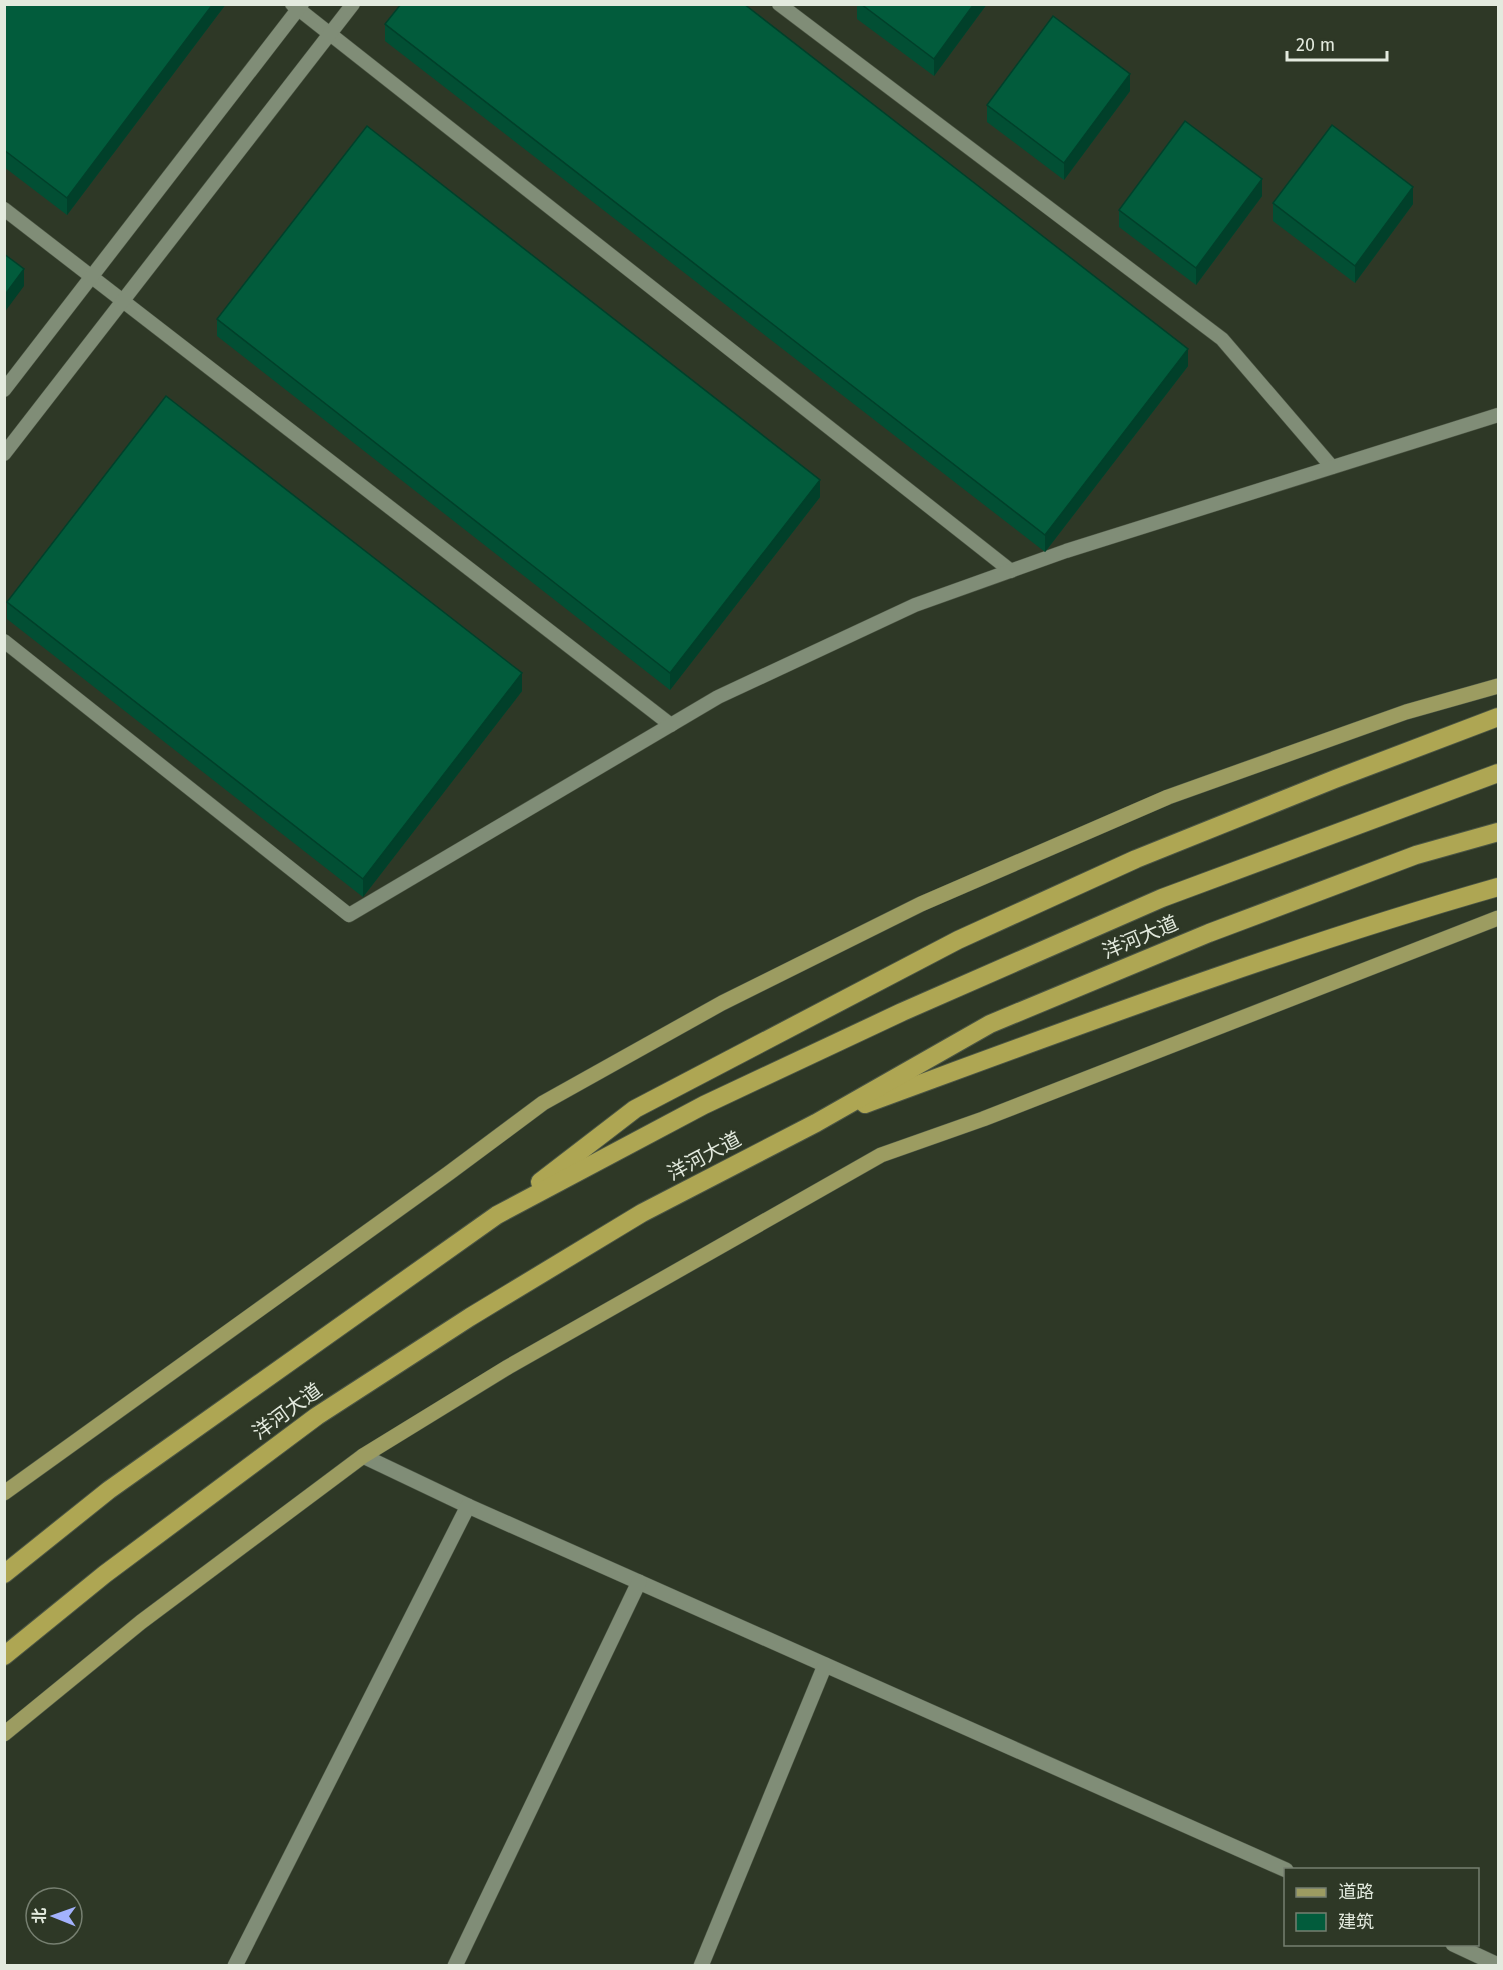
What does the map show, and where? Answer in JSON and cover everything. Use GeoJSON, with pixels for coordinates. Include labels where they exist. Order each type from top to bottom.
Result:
{"type":"FeatureCollection","features":[{"type":"Feature","properties":{"kind":"highway"},"geometry":{"type":"LineString","coordinates":[[497,1215],[635,1109],[958,940],[1136,859],[1335,779],[1498,717]]}},
{"type":"Feature","properties":{"kind":"highway","name":"洋河大道"},"geometry":{"type":"LineString","coordinates":[[4,1574],[109,1490],[497,1215],[704,1105],[913,1007],[1162,898],[1498,773]]}},
{"type":"Feature","properties":{"kind":"highway","name":"洋河大道"},"geometry":{"type":"LineString","coordinates":[[4,1656],[105,1574],[317,1416],[470,1317],[642,1213],[816,1123],[990,1024],[1209,933],[1405,859],[1498,832]]}},
{"type":"Feature","properties":{"kind":"highway"},"geometry":{"type":"LineString","coordinates":[[816,1123],[1236,970],[1417,910],[1498,887]]}},
{"type":"Feature","properties":{"kind":"main road"},"geometry":{"type":"LineString","coordinates":[[4,1493],[543,1103],[722,1002],[921,904],[1168,797],[1406,712],[1498,686]]}},
{"type":"Feature","properties":{"kind":"main road"},"geometry":{"type":"LineString","coordinates":[[4,1734],[141,1622],[363,1456],[508,1367],[881,1155],[983,1119],[1498,918]]}},
{"type":"Feature","properties":{"kind":"street"},"geometry":{"type":"LineString","coordinates":[[363,1456],[468,1506],[1284,1869]]}},
{"type":"Feature","properties":{"kind":"street"},"geometry":{"type":"LineString","coordinates":[[235,1965],[468,1506]]}},
{"type":"Feature","properties":{"kind":"street"},"geometry":{"type":"LineString","coordinates":[[455,1965],[639,1582]]}},
{"type":"Feature","properties":{"kind":"street"},"geometry":{"type":"LineString","coordinates":[[701,1965],[825,1665]]}},
{"type":"Feature","properties":{"kind":"street"},"geometry":{"type":"LineString","coordinates":[[1457,1946],[1498,1965]]}},
{"type":"Feature","properties":{"kind":"lane"},"geometry":{"type":"LineString","coordinates":[[4,454],[353,4]]}},
{"type":"Feature","properties":{"kind":"lane"},"geometry":{"type":"LineString","coordinates":[[779,4],[1222,339],[1332,467]]}},
{"type":"Feature","properties":{"kind":"lane"},"geometry":{"type":"LineString","coordinates":[[4,390],[297,6],[330,35],[1011,571]]}},
{"type":"Feature","properties":{"kind":"lane"},"geometry":{"type":"LineString","coordinates":[[4,209],[671,725]]}},
{"type":"Feature","properties":{"kind":"lane"},"geometry":{"type":"LineString","coordinates":[[4,640],[350,915],[718,697],[915,605],[1066,551],[1498,415]]}},
{"type":"Feature","properties":{"kind":"building"},"geometry":{"type":"Polygon","coordinates":[[[4,4],[213,4],[67,198],[4,150],[4,4]]]}},
{"type":"Feature","properties":{"kind":"building"},"geometry":{"type":"Polygon","coordinates":[[[401,4],[744,4],[1188,349],[1045,535],[385,24],[401,4]]]}},
{"type":"Feature","properties":{"kind":"building"},"geometry":{"type":"Polygon","coordinates":[[[861,4],[974,4],[934,59],[861,4]]]}},
{"type":"Feature","properties":{"kind":"building"},"geometry":{"type":"Polygon","coordinates":[[[1053,16],[1130,74],[1064,163],[987,105],[1053,16]]]}},
{"type":"Feature","properties":{"kind":"building"},"geometry":{"type":"Polygon","coordinates":[[[1185,121],[1262,179],[1196,268],[1119,210],[1185,121]]]}},
{"type":"Feature","properties":{"kind":"building"},"geometry":{"type":"Polygon","coordinates":[[[1332,125],[1413,187],[1355,266],[1273,203],[1332,125]]]}},
{"type":"Feature","properties":{"kind":"building"},"geometry":{"type":"Polygon","coordinates":[[[367,126],[820,480],[670,673],[217,319],[367,126]]]}},
{"type":"Feature","properties":{"kind":"building"},"geometry":{"type":"Polygon","coordinates":[[[4,254],[24,269],[4,296],[4,254]]]}},
{"type":"Feature","properties":{"kind":"building"},"geometry":{"type":"Polygon","coordinates":[[[166,396],[522,673],[363,879],[7,602],[166,396]]]}}]}
